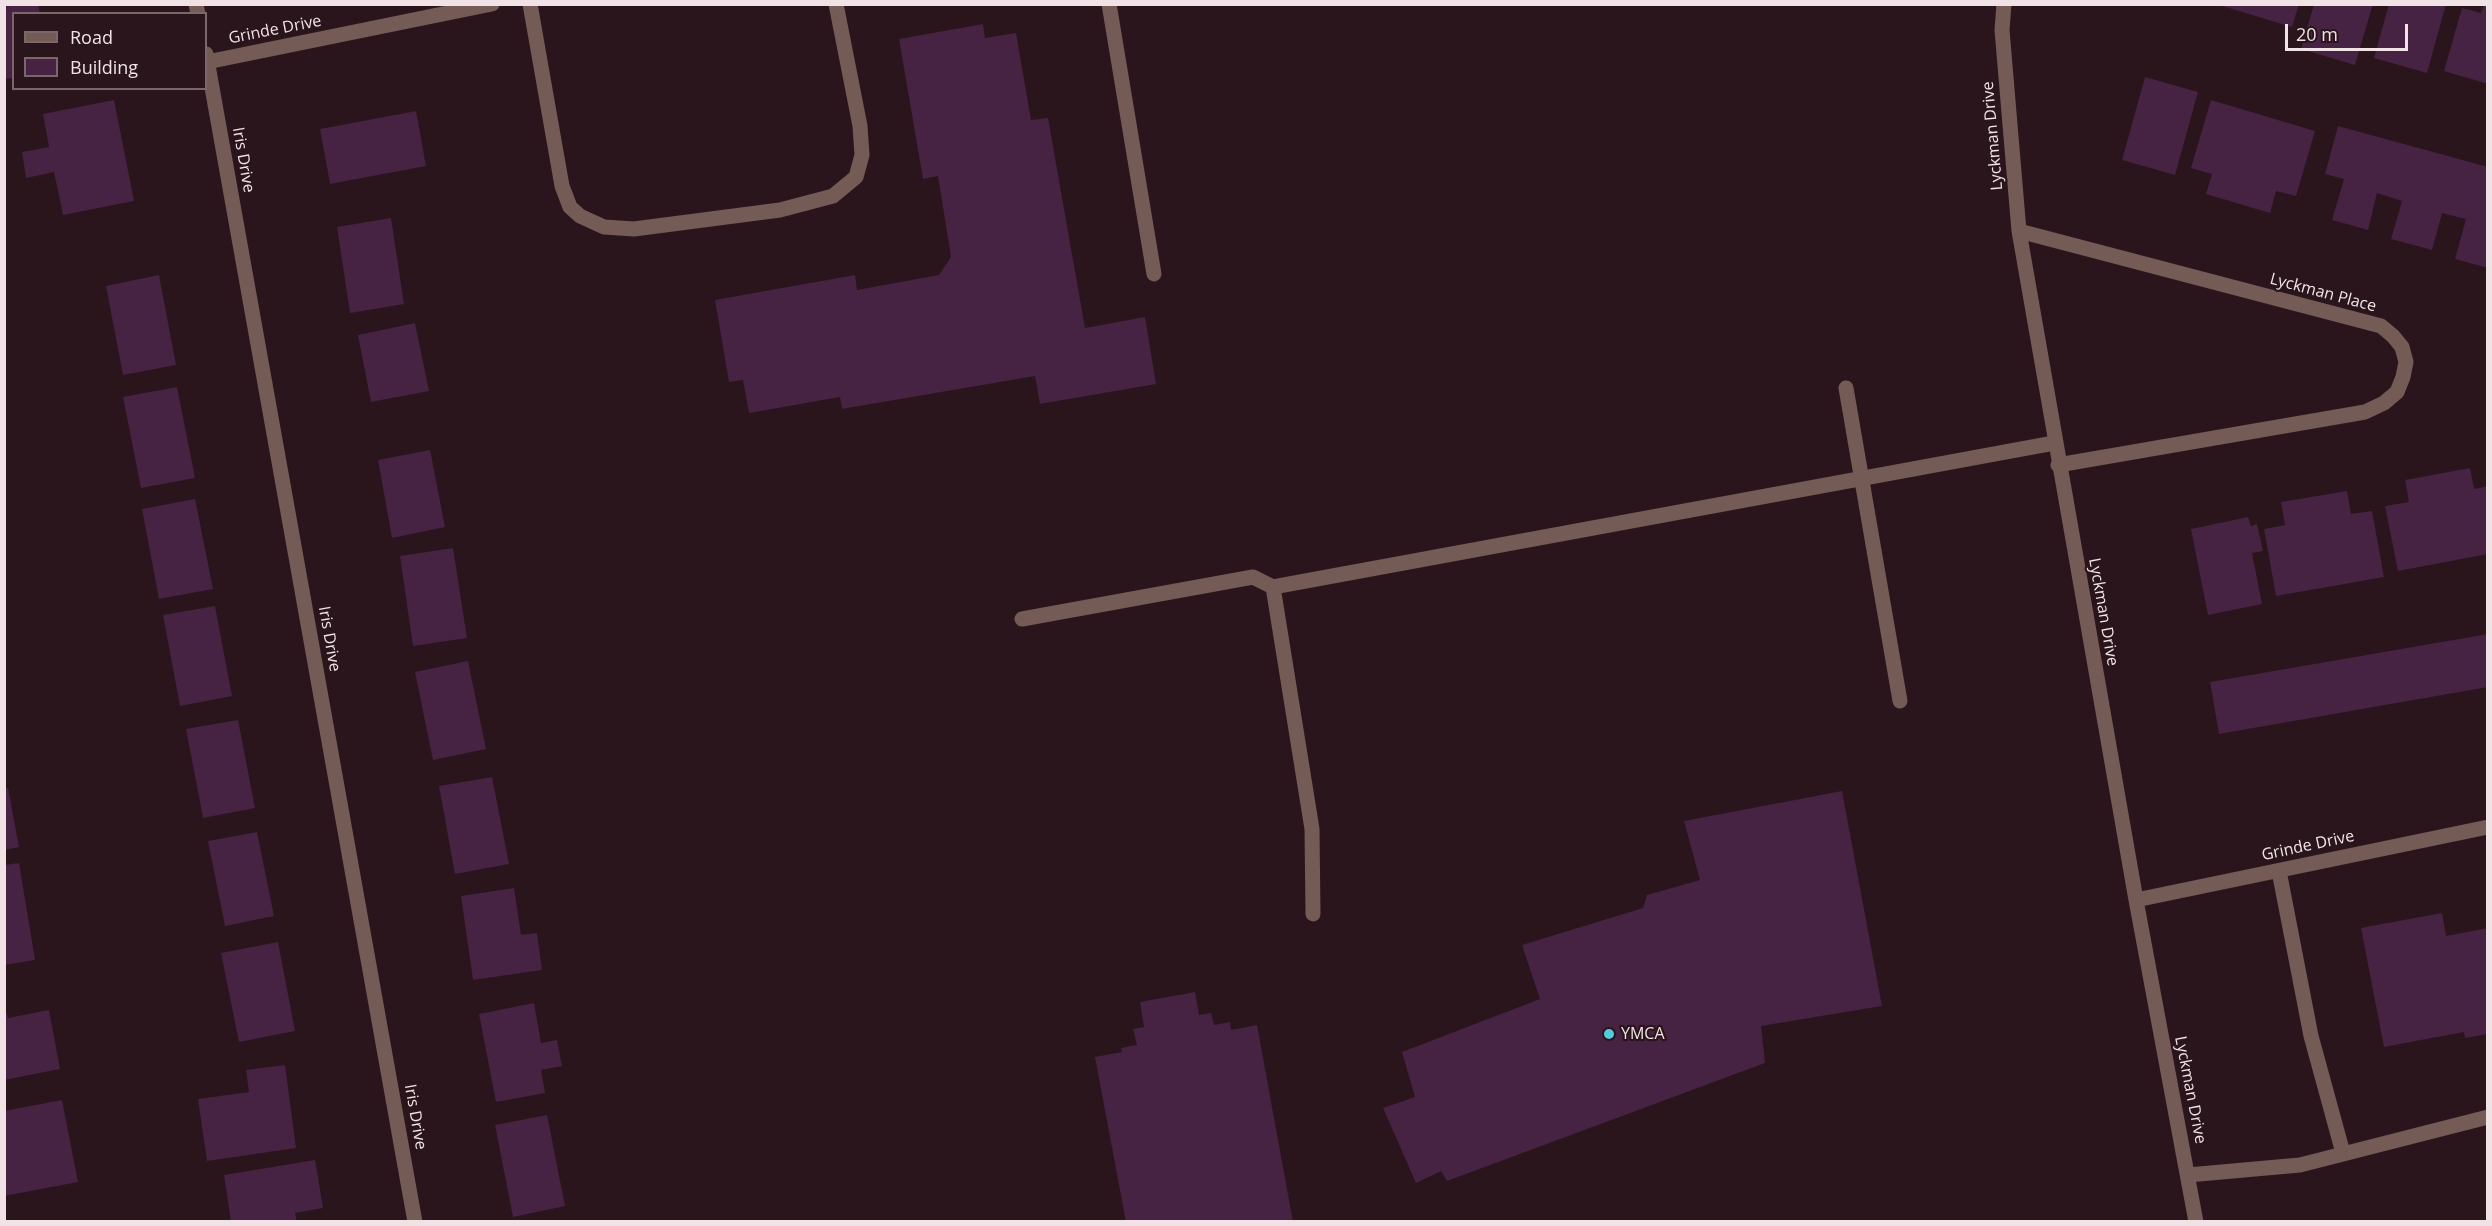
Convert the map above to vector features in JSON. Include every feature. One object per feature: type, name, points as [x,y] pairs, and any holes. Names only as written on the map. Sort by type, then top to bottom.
[{"type":"street","name":"Grinde Drive","points":[[207,58],[492,4]]},
{"type":"street","points":[[530,4],[562,186],[570,207],[580,216],[604,227],[634,229],[780,210],[832,196],[856,177],[862,155],[860,126],[836,4]]},
{"type":"street","points":[[1109,4],[1154,274]]},
{"type":"street","name":"Lyckman Drive","points":[[2004,4],[2002,30],[2019,231],[2054,443],[2196,1221]]},
{"type":"street","name":"Iris Drive","points":[[207,64],[415,1221]]},
{"type":"street","name":"Lyckman Place","points":[[2019,231],[2381,326],[2402,347],[2406,362],[2397,392],[2384,403],[2365,412],[2058,465]]},
{"type":"street","points":[[1846,388],[1900,701]]},
{"type":"street","points":[[1022,619],[1253,577],[1273,587],[2054,443]]},
{"type":"street","points":[[1273,587],[1312,829],[1313,914]]},
{"type":"street","name":"Grinde Drive","points":[[2136,900],[2487,827]]},
{"type":"street","points":[[2279,871],[2311,1036],[2343,1154]]},
{"type":"street","points":[[2188,1175],[2300,1165],[2487,1117]]},
{"type":"building","points":[[38,4],[40,12],[12,12],[12,78],[5,79],[4,7]]},
{"type":"building","points":[[2216,4],[2299,4],[2292,27]]},
{"type":"building","points":[[2314,4],[2373,4],[2355,65],[2301,49]]},
{"type":"building","points":[[2389,4],[2446,4],[2427,73],[2374,58]]},
{"type":"building","points":[[2484,4],[2488,4],[2488,84],[2444,71],[2462,8],[2481,13]]},
{"type":"building","points":[[983,24],[985,38],[1016,33],[1031,120],[1048,118],[1085,328],[1145,317],[1156,384],[1040,404],[1035,376],[842,409],[840,397],[749,413],[743,380],[729,382],[715,300],[855,275],[857,290],[939,275],[951,257],[938,176],[923,179],[899,39]]},
{"type":"building","points":[[2145,77],[2198,92],[2175,175],[2122,160]]},
{"type":"building","points":[[114,100],[134,201],[63,215],[54,172],[26,178],[22,152],[49,147],[43,114]]},
{"type":"building","points":[[2211,100],[2315,131],[2296,196],[2276,191],[2270,213],[2206,194],[2212,174],[2191,168]]},
{"type":"building","points":[[416,111],[426,166],[330,184],[320,129]]},
{"type":"building","points":[[2338,126],[2488,167],[2488,268],[2455,259],[2466,219],[2442,213],[2432,250],[2391,239],[2402,201],[2377,193],[2368,230],[2332,220],[2344,179],[2325,174]]},
{"type":"building","points":[[391,218],[404,304],[350,313],[337,227]]},
{"type":"building","points":[[159,275],[176,365],[123,375],[106,286]]},
{"type":"building","points":[[415,323],[429,391],[371,402],[358,335]]},
{"type":"building","points":[[177,387],[195,478],[141,488],[123,397]]},
{"type":"building","points":[[430,450],[445,527],[392,538],[378,460]]},
{"type":"building","points":[[2470,468],[2474,489],[2488,486],[2488,554],[2398,571],[2385,506],[2409,502],[2405,480]]},
{"type":"building","points":[[2347,491],[2351,514],[2372,511],[2384,577],[2276,596],[2264,529],[2285,525],[2281,502]]},
{"type":"building","points":[[195,499],[213,589],[159,599],[142,509]]},
{"type":"building","points":[[2248,517],[2251,526],[2257,524],[2263,551],[2252,553],[2262,604],[2208,615],[2191,529]]},
{"type":"building","points":[[453,548],[467,638],[413,646],[400,556]]},
{"type":"building","points":[[215,606],[232,696],[180,706],[163,615]]},
{"type":"building","points":[[2488,634],[2488,687],[2219,734],[2210,682]]},
{"type":"building","points":[[468,661],[486,749],[433,760],[415,672]]},
{"type":"building","points":[[238,720],[255,808],[203,818],[186,729]]},
{"type":"building","points":[[492,777],[509,864],[455,874],[439,786]]},
{"type":"building","points":[[8,788],[19,847],[4,850],[4,789]]},
{"type":"building","points":[[1842,791],[1882,1006],[1761,1026],[1765,1063],[1447,1181],[1441,1171],[1416,1183],[1383,1108],[1415,1097],[1402,1052],[1540,999],[1522,945],[1643,908],[1647,895],[1700,880],[1684,821]]},
{"type":"building","points":[[257,832],[274,916],[225,926],[208,841]]},
{"type":"building","points":[[19,863],[35,960],[4,965],[4,865]]},
{"type":"building","points":[[514,888],[521,935],[537,933],[542,970],[473,980],[461,896]]},
{"type":"building","points":[[2442,913],[2446,936],[2488,928],[2488,1034],[2465,1038],[2464,1032],[2384,1047],[2361,928]]},
{"type":"building","points":[[278,942],[295,1031],[239,1042],[221,953]]},
{"type":"building","points":[[1195,992],[1199,1015],[1211,1013],[1214,1025],[1230,1022],[1231,1030],[1257,1025],[1293,1222],[1126,1222],[1095,1057],[1122,1052],[1121,1048],[1137,1045],[1133,1029],[1144,1027],[1140,1002]]},
{"type":"building","points":[[534,1003],[541,1043],[557,1040],[562,1066],[541,1070],[545,1093],[496,1102],[479,1014]]},
{"type":"building","points":[[4,1005],[8,1018],[49,1010],[60,1069],[4,1080]]},
{"type":"building","points":[[285,1065],[296,1148],[207,1161],[198,1099],[249,1092],[246,1070]]},
{"type":"building","points":[[62,1100],[78,1182],[4,1196],[4,1111]]},
{"type":"building","points":[[547,1115],[565,1206],[513,1217],[495,1125]]},
{"type":"building","points":[[315,1160],[323,1208],[295,1213],[297,1222],[231,1222],[224,1175]]},
{"type":"place","name":"YMCA","points":[[1609,1034]]}]
